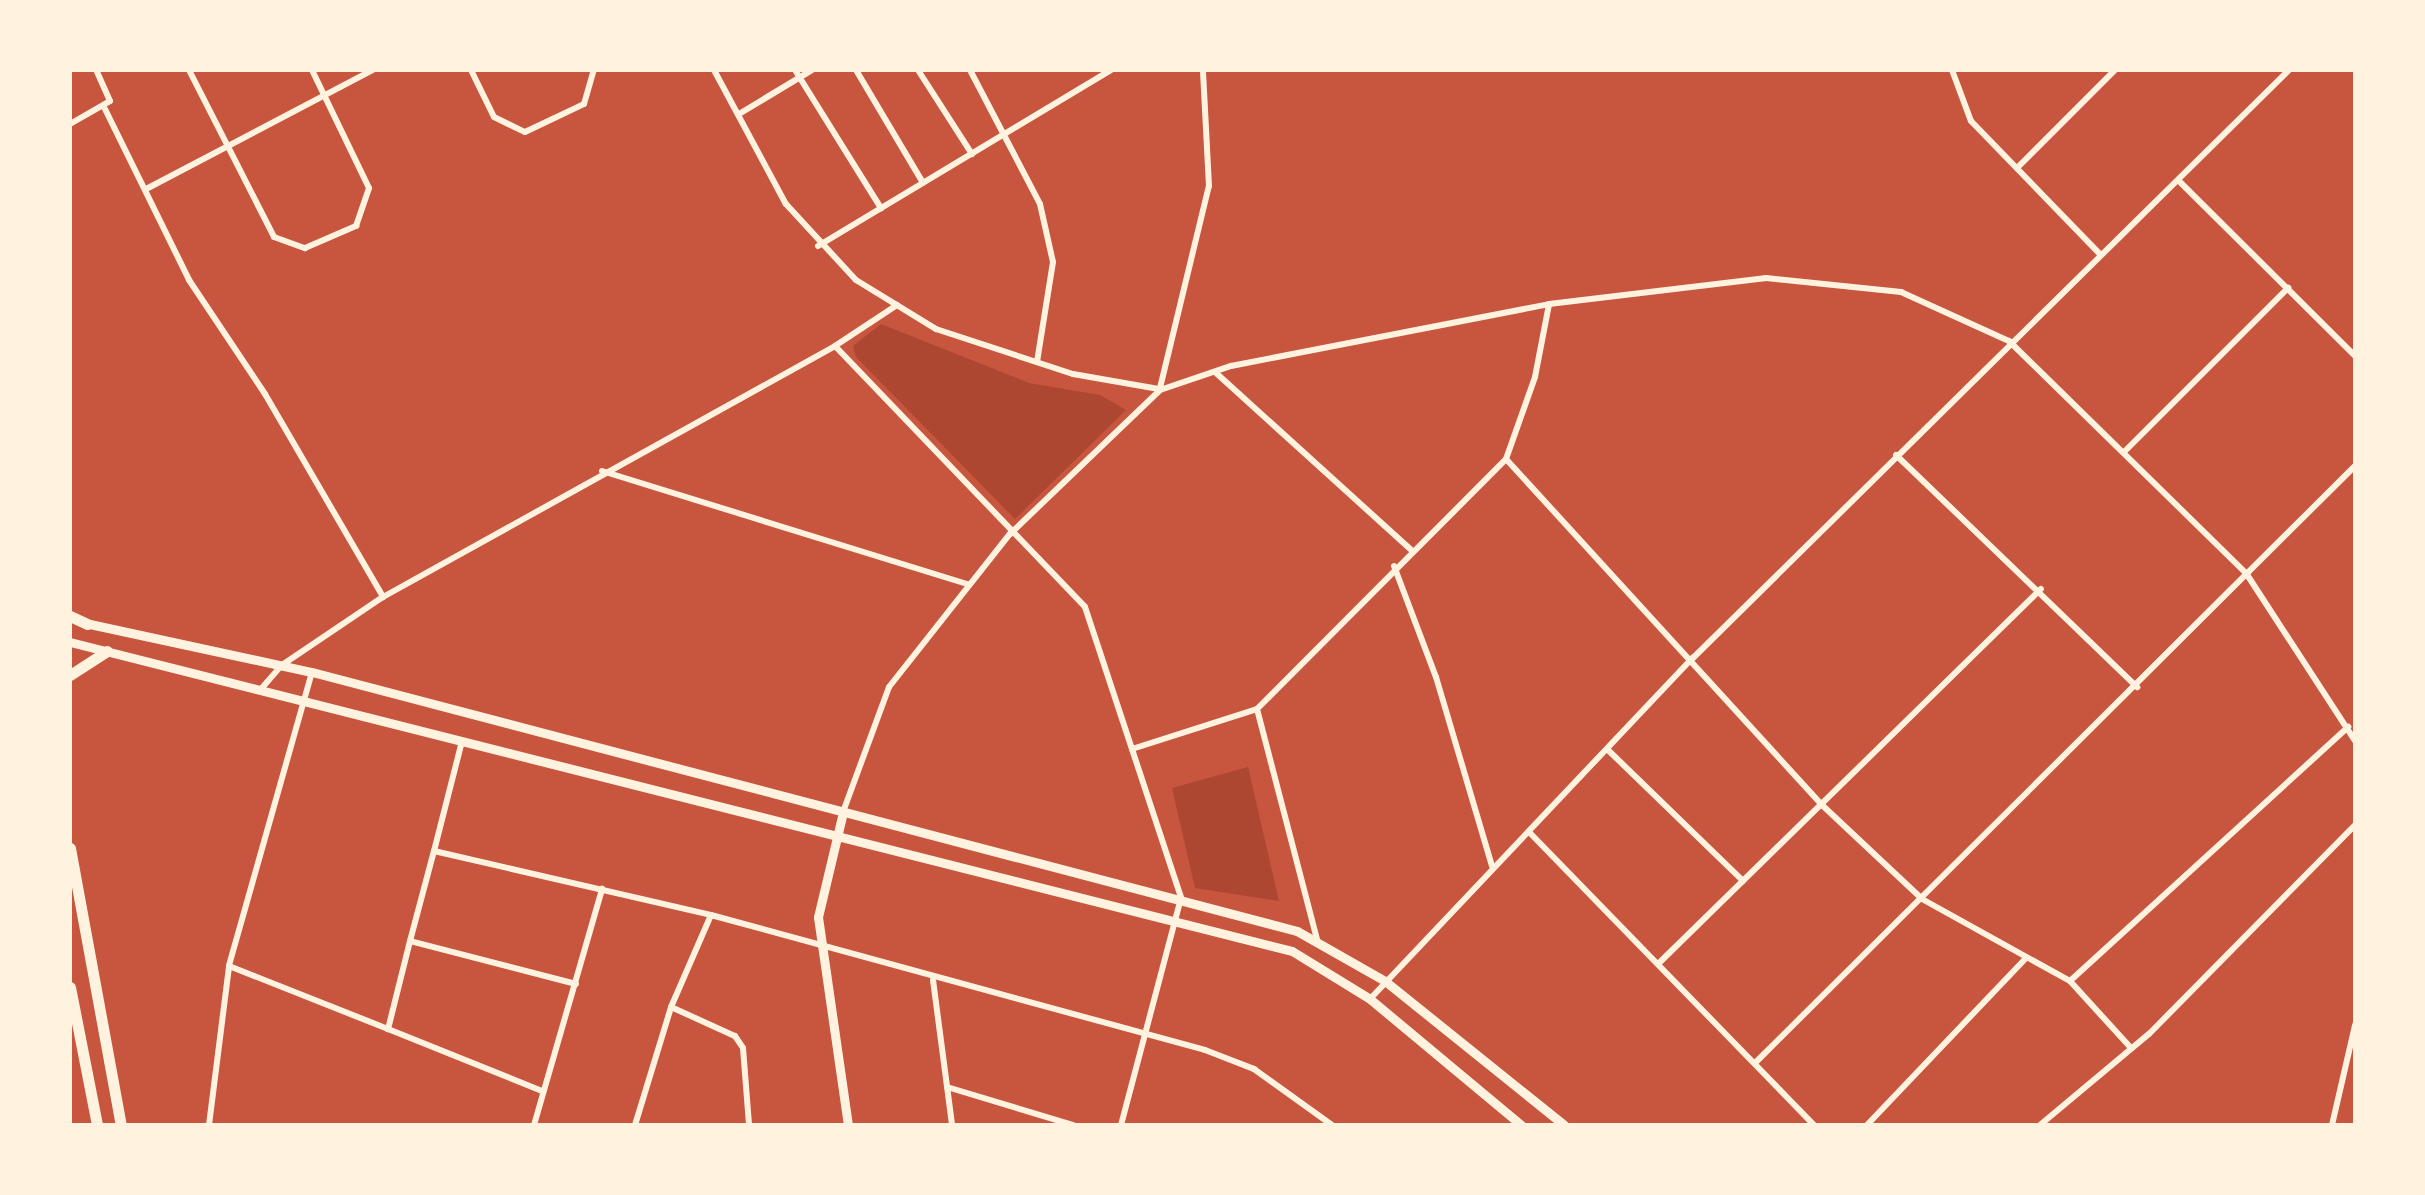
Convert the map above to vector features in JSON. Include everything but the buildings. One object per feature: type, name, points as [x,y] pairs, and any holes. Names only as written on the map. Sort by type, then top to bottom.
[{"type":"highway","points":[[70,618],[87,624]]},
{"type":"highway","points":[[70,675],[108,651]]},
{"type":"highway","points":[[70,848],[121,1125]]},
{"type":"highway","points":[[70,987],[96,1125]]},
{"type":"street","points":[[96,70],[108,92],[106,109],[148,188],[189,280],[265,394],[383,597]]},
{"type":"street","points":[[189,70],[274,237],[306,248],[346,234],[364,213],[369,176],[312,70]]},
{"type":"street","points":[[148,188],[373,70]]},
{"type":"street","points":[[471,70],[494,118],[525,132],[584,104],[594,70]]},
{"type":"street","points":[[714,70],[786,204],[818,246],[898,305],[936,329],[1037,362],[1160,390]]},
{"type":"street","points":[[738,114],[798,74],[812,70]]},
{"type":"street","points":[[856,70],[924,183]]},
{"type":"street","points":[[918,70],[972,154]]},
{"type":"street","points":[[970,70],[1040,204],[1053,262],[1037,362]]},
{"type":"street","points":[[818,246],[1111,70]]},
{"type":"street","points":[[1160,390],[1209,186],[1204,70]]},
{"type":"street","points":[[1952,70],[1971,121],[2100,254]]},
{"type":"street","points":[[2016,168],[2115,70]]},
{"type":"street","points":[[1370,999],[1492,866],[1532,834],[1693,658],[2009,342],[2180,182],[2289,70]]},
{"type":"street","points":[[798,74],[880,208]]},
{"type":"street","points":[[70,124],[106,109]]},
{"type":"street","points":[[2180,182],[2355,356]]},
{"type":"street","points":[[848,1125],[820,944],[821,895],[843,812],[888,687],[1010,534],[1160,390],[1214,372],[1549,304],[1815,278],[1901,292],[2009,342],[2125,451],[2246,573],[2355,741]]},
{"type":"street","points":[[2125,451],[2288,288]]},
{"type":"street","points":[[1132,749],[1257,709],[1394,566],[1506,458],[1534,376],[1549,304]]},
{"type":"street","points":[[261,689],[282,665],[383,597],[602,470],[835,346],[898,305]]},
{"type":"street","points":[[835,346],[1010,534],[1085,607],[1182,898],[1148,1039],[1121,1125]]},
{"type":"street","points":[[1214,372],[1411,550]]},
{"type":"street","points":[[1896,455],[2041,589],[2137,688]]},
{"type":"street","points":[[1506,458],[1693,658],[1822,805],[1922,899],[2070,982],[2131,1048]]},
{"type":"street","points":[[1756,1064],[2137,688],[2355,466]]},
{"type":"street","points":[[602,470],[968,584]]},
{"type":"street","points":[[1394,566],[1436,676],[1492,866]]},
{"type":"street","points":[[1658,964],[2041,589]]},
{"type":"street","points":[[87,624],[312,672],[1182,898],[1318,939],[1386,982],[1564,1125]]},
{"type":"street","points":[[70,642],[838,833],[1292,951],[1370,999],[1521,1125]]},
{"type":"street","points":[[209,1125],[229,966],[312,672]]},
{"type":"street","points":[[1257,709],[1318,939]]},
{"type":"street","points":[[2070,982],[2348,727]]},
{"type":"street","points":[[388,1028],[462,741]]},
{"type":"street","points":[[1608,750],[1743,881]]},
{"type":"street","points":[[2040,1125],[2131,1048],[2355,825]]},
{"type":"street","points":[[1532,834],[1814,1125]]},
{"type":"street","points":[[434,851],[711,915],[1254,1068],[1332,1125]]},
{"type":"street","points":[[534,1125],[602,889]]},
{"type":"street","points":[[635,1125],[671,1007],[711,915]]},
{"type":"street","points":[[410,941],[576,984]]},
{"type":"street","points":[[1867,1125],[2026,958]]},
{"type":"street","points":[[229,966],[542,1091]]},
{"type":"street","points":[[933,980],[952,1125]]},
{"type":"street","points":[[671,1007],[736,1036],[743,1048],[749,1125]]},
{"type":"street","points":[[2332,1125],[2355,1025]]},
{"type":"street","points":[[948,1088],[1073,1125]]},
{"type":"shaded area","points":[[881,324],[1029,383],[1100,395],[1126,410],[1015,519],[856,357],[853,346]]},
{"type":"shaded area","points":[[1248,767],[1279,901],[1195,888],[1172,788]]}]
